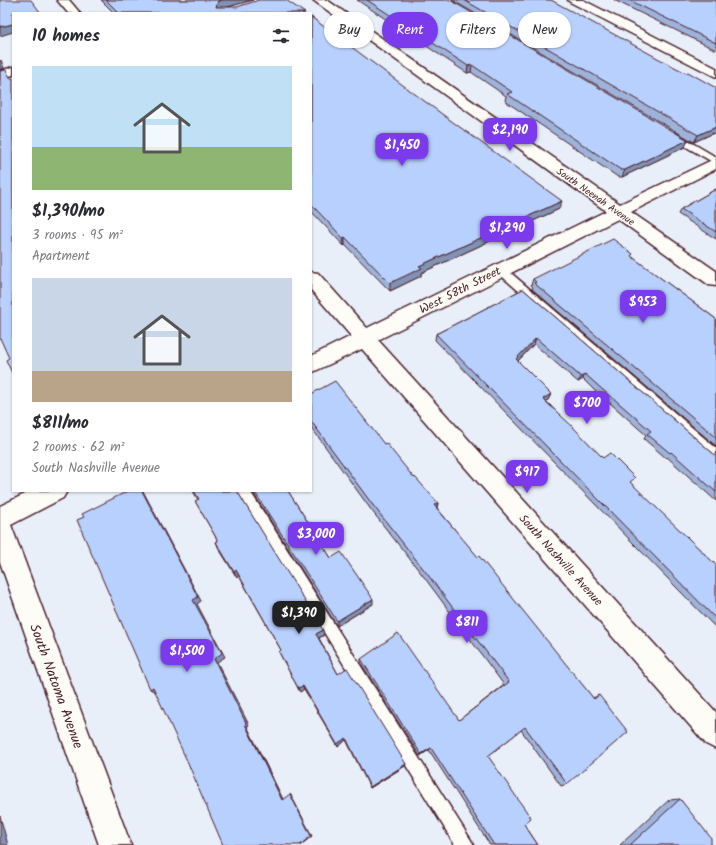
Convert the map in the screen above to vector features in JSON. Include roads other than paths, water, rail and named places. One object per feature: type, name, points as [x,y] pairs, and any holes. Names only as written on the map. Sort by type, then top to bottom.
[{"type":"street","points":[[63,0],[73,12]]},
{"type":"street","name":"South Neenah Avenue","points":[[319,0],[716,280]]},
{"type":"street","points":[[574,0],[716,73]]},
{"type":"street","points":[[0,75],[12,71]]},
{"type":"street","name":"West 58th Street","points":[[312,364],[716,162]]},
{"type":"street","name":"South Nashville Avenue","points":[[312,279],[716,734]]},
{"type":"street","points":[[0,518],[53,492]]},
{"type":"street","name":"South Natoma Avenue","points":[[0,528],[115,845]]},
{"type":"lane","points":[[666,132],[716,162]]},
{"type":"lane","points":[[501,270],[716,456]]},
{"type":"lane","points":[[245,492],[465,845]]}]
